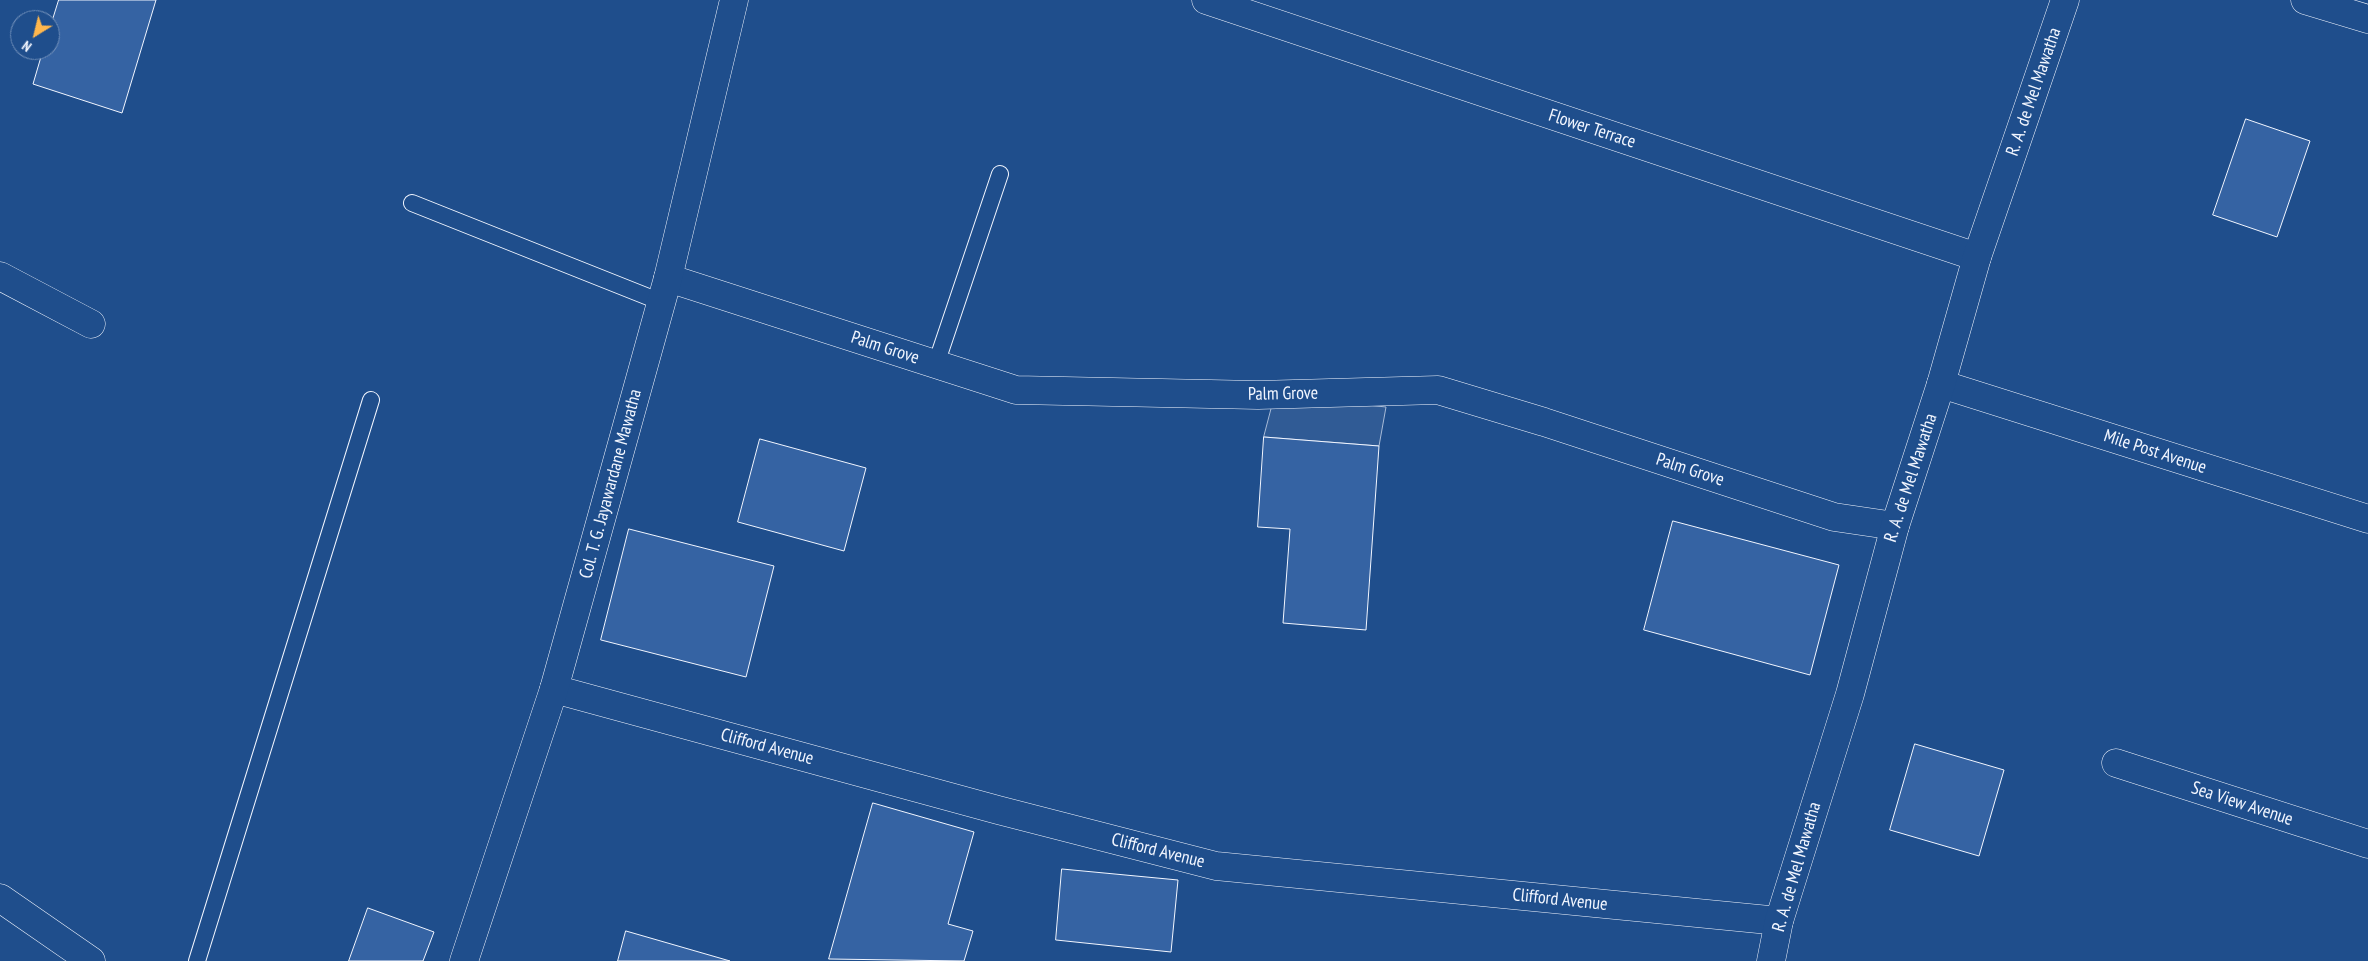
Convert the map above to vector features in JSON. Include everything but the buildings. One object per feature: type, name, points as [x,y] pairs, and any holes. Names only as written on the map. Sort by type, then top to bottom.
[{"type":"main road","name":"Col. T. G. Jayawardane Mawatha","points":[[464,961],[554,690],[664,290],[734,0]]},
{"type":"main road","name":"Flower Terrace","points":[[1206,0],[1977,257]]},
{"type":"main road","name":"R. A. de Mel Mawatha","points":[[1771,961],[1779,921],[1850,694],[1895,526],[1941,384],[1977,257],[2065,0]]},
{"type":"main road","points":[[2306,0],[2368,19]]},
{"type":"main road","points":[[0,276],[91,324]]},
{"type":"main road","name":"Palm Grove","points":[[664,290],[936,364],[1016,390],[1258,395],[1438,390],[1544,422],[1834,518],[1895,526]]},
{"type":"main road","name":"Mile Post Avenue","points":[[1941,384],[2368,519]]},
{"type":"main road","name":"Clifford Avenue","points":[[554,690],[998,810],[1216,866],[1779,921]]},
{"type":"main road","name":"Sea View Avenue","points":[[2116,763],[2368,844]]},
{"type":"main road","points":[[0,898],[91,961]]},
{"type":"lane","points":[[936,364],[1000,174]]},
{"type":"lane","points":[[412,203],[664,290]]},
{"type":"lane","points":[[197,961],[371,400]]},
{"type":"shaded area","points":[[1275,395],[1386,407],[1379,446],[1264,437]]}]
